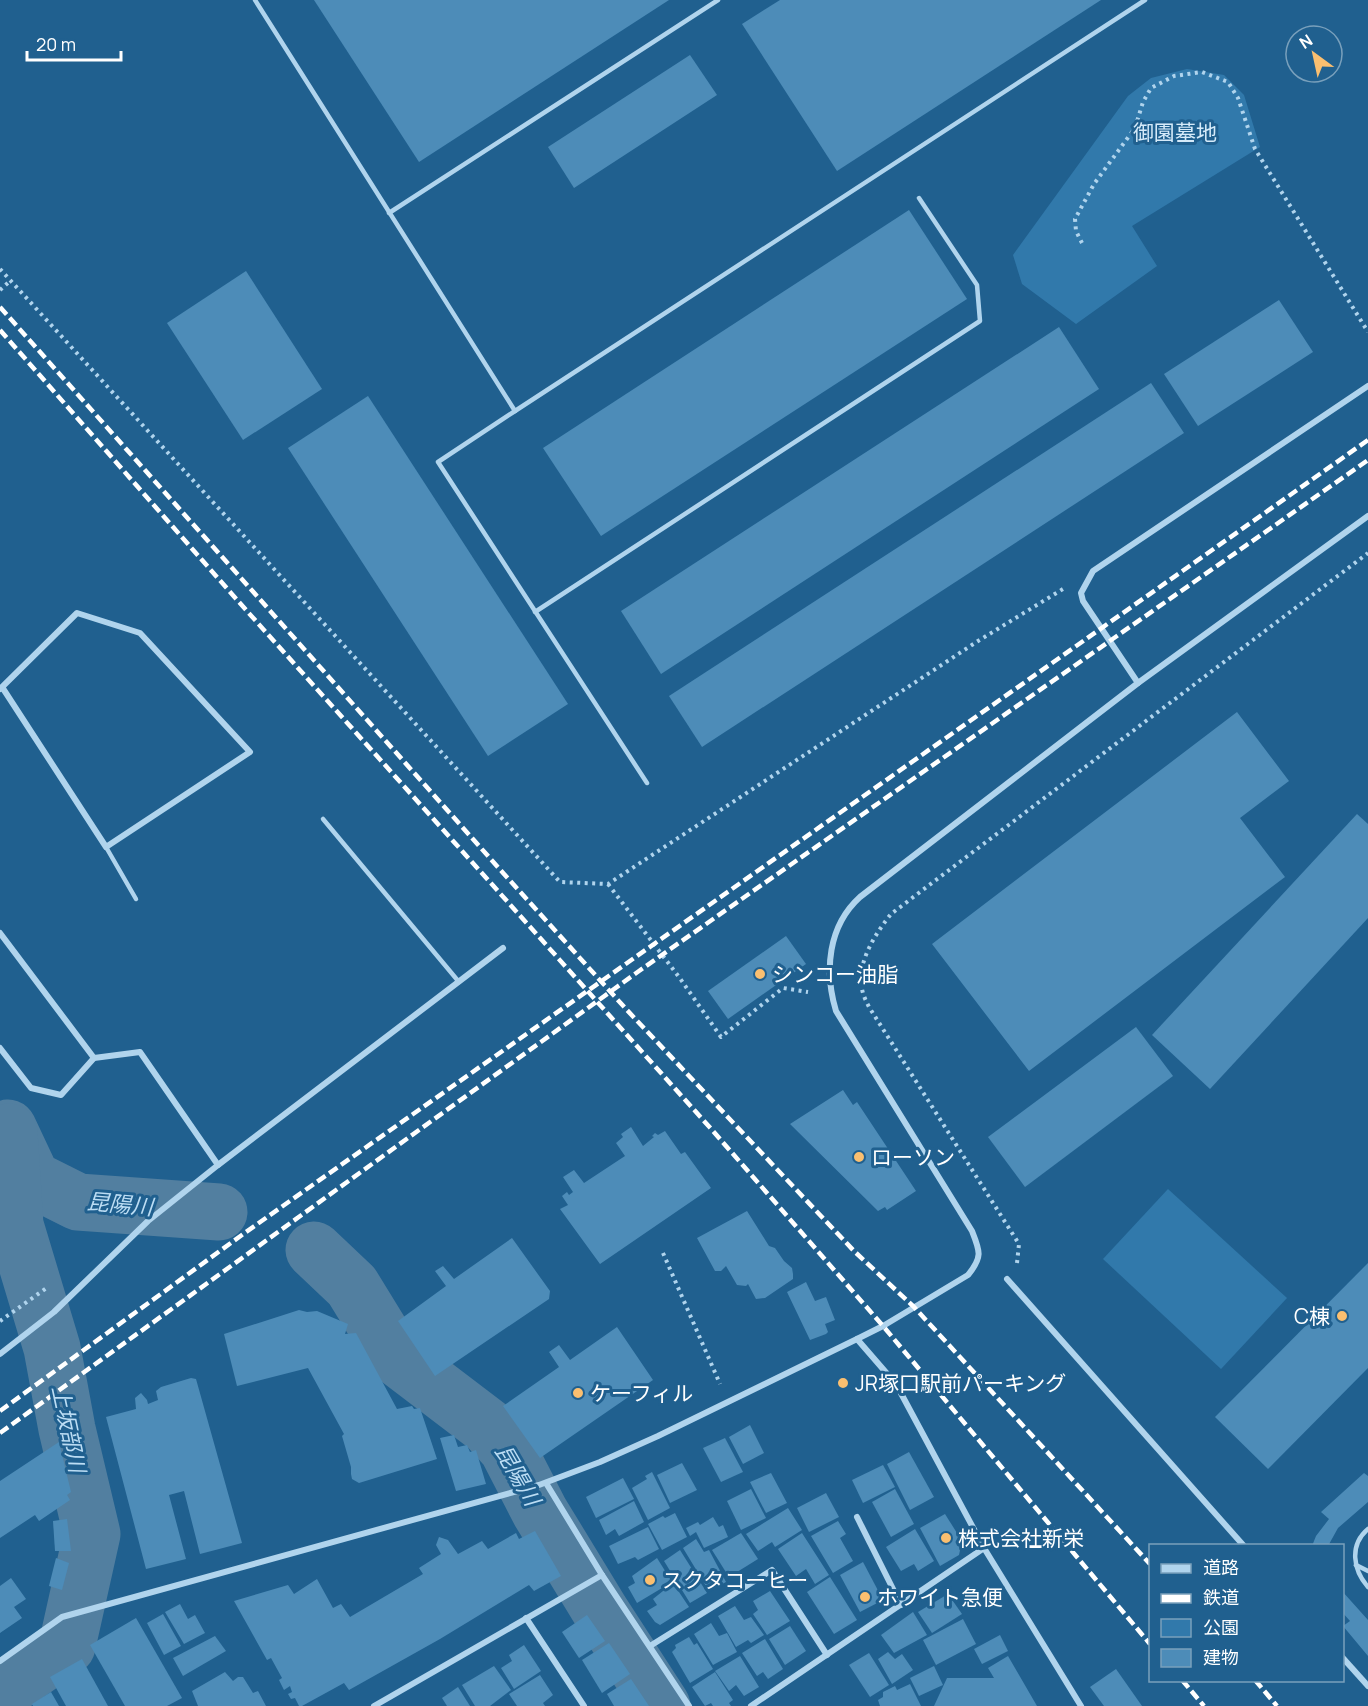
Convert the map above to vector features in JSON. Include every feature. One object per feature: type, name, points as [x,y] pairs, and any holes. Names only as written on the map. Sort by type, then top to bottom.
[{"type":"street","points":[[1138,683],[1083,601],[1082,593],[1086,582],[1094,571],[1368,386]]},
{"type":"street","points":[[0,1661],[62,1617],[543,1484],[658,1436],[857,1339],[968,1275],[980,1257],[972,1231],[836,1011],[829,982],[834,935],[848,908],[1138,683],[1368,516]]},
{"type":"street","points":[[77,613],[140,633],[250,752],[106,847],[1,688],[77,613]]},
{"type":"street","points":[[0,933],[94,1058]]},
{"type":"street","points":[[0,1354],[54,1312],[148,1221],[503,948]]},
{"type":"street","points":[[0,1048],[31,1088],[61,1095],[94,1058],[140,1052],[218,1165]]},
{"type":"street","points":[[1007,1279],[1243,1544]]},
{"type":"street","points":[[857,1339],[896,1384],[984,1548],[1081,1706]]},
{"type":"street","points":[[543,1484],[600,1576],[689,1706]]},
{"type":"street","points":[[857,1517],[901,1605]]},
{"type":"street","points":[[751,1706],[984,1548]]},
{"type":"street","points":[[650,1646],[772,1570],[828,1655]]},
{"type":"street","points":[[374,1706],[600,1576]]},
{"type":"street","points":[[526,1618],[584,1706]]},
{"type":"street","points":[[1344,1659],[1368,1686]]},
{"type":"lane","points":[[255,0],[515,411]]},
{"type":"lane","points":[[390,213],[718,0]]},
{"type":"lane","points":[[646,783],[438,462],[1145,0]]},
{"type":"lane","points":[[535,612],[980,321],[977,285],[919,198]]},
{"type":"lane","points":[[323,819],[459,982]]},
{"type":"lane","points":[[106,847],[136,898]]},
{"type":"lane","points":[[1368,1529],[1356,1545],[1358,1574],[1368,1587]]},
{"type":"lane","points":[[1356,1565],[1368,1571]]},
{"type":"path","points":[[1082,243],[1076,231],[1075,219],[1094,184],[1135,128],[1143,102],[1151,88],[1174,76],[1202,72],[1228,82],[1238,98],[1255,150],[1368,332]]},
{"type":"path","points":[[0,269],[560,882],[608,884],[978,641],[1094,571]]},
{"type":"path","points":[[0,290],[10,281]]},
{"type":"path","points":[[1015,1288],[1019,1244],[869,1007],[861,987],[863,965],[876,933],[891,914],[1368,553]]},
{"type":"path","points":[[608,884],[679,977],[721,1037],[783,988],[808,992]]},
{"type":"path","points":[[663,1253],[728,1401]]},
{"type":"path","points":[[0,1321],[48,1287]]},
{"type":"green space","name":"御園墓地","points":[[1187,69],[1224,75],[1244,95],[1260,147],[1132,226],[1157,266],[1076,324],[1022,284],[1013,255],[1128,96],[1151,78]]},
{"type":"green space","points":[[1168,1189],[1287,1298],[1221,1369],[1103,1259]]},
{"type":"building","points":[[314,0],[669,0],[419,162]]},
{"type":"building","points":[[780,0],[1101,0],[837,171],[742,24]]},
{"type":"building","points":[[690,55],[717,95],[574,188],[548,147]]},
{"type":"building","points":[[1150,123],[1158,127],[1151,142],[1144,139]]},
{"type":"building","points":[[909,210],[967,299],[601,536],[543,448]]},
{"type":"building","points":[[246,271],[322,389],[243,440],[167,323]]},
{"type":"building","points":[[1279,300],[1313,352],[1198,426],[1164,374]]},
{"type":"building","points":[[1059,327],[1099,389],[661,674],[621,611]]},
{"type":"building","points":[[1151,383],[1184,433],[702,747],[669,696]]},
{"type":"building","points":[[368,396],[568,704],[488,756],[288,448]]},
{"type":"building","points":[[1237,712],[1289,781],[1240,818],[1285,877],[1029,1071],[932,944]]},
{"type":"building","points":[[1357,814],[1368,824],[1368,918],[1210,1089],[1152,1035]]},
{"type":"building","points":[[786,936],[806,964],[728,1019],[708,991]]},
{"type":"building","points":[[1136,1027],[1173,1076],[1025,1187],[988,1137]]},
{"type":"building","name":"ローソン","points":[[843,1090],[853,1105],[857,1102],[916,1191],[887,1210],[885,1207],[878,1211],[790,1124]]},
{"type":"building","points":[[631,1127],[643,1146],[654,1137],[652,1136],[655,1133],[658,1135],[665,1131],[681,1154],[685,1152],[711,1188],[600,1264],[560,1209],[568,1205],[562,1196],[567,1192],[569,1195],[573,1192],[563,1177],[574,1170],[584,1183],[625,1156],[616,1143],[623,1137],[621,1134]]},
{"type":"building","points":[[747,1211],[769,1246],[775,1248],[792,1268],[793,1279],[765,1298],[756,1299],[748,1284],[746,1286],[737,1285],[726,1266],[721,1271],[715,1271],[697,1238]]},
{"type":"building","points":[[512,1238],[550,1291],[549,1299],[435,1376],[398,1321],[446,1286],[435,1271],[443,1266],[454,1279]]},
{"type":"building","name":"C棟","points":[[1368,1263],[1368,1368],[1268,1469],[1215,1417]]},
{"type":"building","points":[[806,1282],[815,1301],[826,1297],[835,1320],[825,1324],[828,1332],[826,1334],[810,1340],[787,1292]]},
{"type":"building","points":[[299,1310],[317,1311],[348,1324],[345,1334],[356,1333],[397,1409],[412,1406],[414,1409],[420,1408],[437,1459],[359,1483],[352,1479],[342,1436],[344,1434],[308,1368],[237,1386],[224,1334]]},
{"type":"building","name":"ケーフィル","points":[[617,1327],[653,1380],[540,1458],[503,1406],[559,1367],[549,1352],[559,1345],[570,1360]]},
{"type":"building","points":[[191,1378],[196,1379],[242,1543],[200,1554],[184,1491],[169,1495],[186,1559],[146,1569],[106,1417],[136,1409],[135,1398],[141,1393],[148,1404],[158,1400],[156,1391],[161,1387]]},
{"type":"building","points":[[750,1425],[764,1453],[743,1464],[729,1437]]},
{"type":"building","points":[[454,1435],[458,1447],[467,1445],[470,1452],[476,1450],[486,1484],[456,1491],[440,1438]]},
{"type":"building","points":[[725,1438],[743,1472],[721,1482],[703,1448]]},
{"type":"building","points":[[59,1442],[71,1492],[67,1495],[70,1500],[39,1521],[35,1515],[0,1538],[0,1481]]},
{"type":"building","points":[[909,1452],[934,1497],[910,1510],[887,1464]]},
{"type":"building","points":[[682,1463],[697,1490],[670,1503],[657,1475]]},
{"type":"building","points":[[883,1465],[895,1487],[863,1503],[852,1480]]},
{"type":"building","points":[[652,1472],[670,1508],[648,1520],[632,1488],[647,1479],[645,1476]]},
{"type":"building","points":[[771,1473],[787,1503],[766,1513],[750,1482]]},
{"type":"building","points":[[1364,1473],[1368,1476],[1368,1502],[1338,1528],[1329,1544],[1313,1544],[1329,1519],[1321,1512]]},
{"type":"building","points":[[623,1478],[634,1499],[596,1518],[586,1497]]},
{"type":"building","points":[[751,1489],[766,1518],[741,1530],[727,1501]]},
{"type":"building","points":[[895,1489],[914,1524],[891,1537],[872,1502]]},
{"type":"building","points":[[826,1493],[839,1517],[809,1532],[797,1508]]},
{"type":"building","points":[[634,1501],[644,1522],[619,1536],[615,1529],[606,1535],[599,1520]]},
{"type":"building","points":[[788,1508],[802,1530],[775,1547],[772,1542],[758,1551],[746,1534]]},
{"type":"building","points":[[675,1513],[687,1537],[662,1550],[648,1524]]},
{"type":"building","points":[[945,1514],[962,1541],[959,1555],[940,1566],[920,1528]]},
{"type":"building","points":[[713,1517],[719,1527],[723,1525],[728,1537],[704,1548],[696,1532],[690,1536],[686,1528],[698,1522],[700,1525]]},
{"type":"building","points":[[67,1519],[71,1551],[55,1551],[53,1521]]},
{"type":"building","points":[[838,1521],[846,1534],[840,1538],[853,1561],[833,1573],[811,1536]]},
{"type":"building","points":[[648,1527],[659,1549],[638,1560],[635,1557],[618,1564],[609,1546]]},
{"type":"building","points":[[915,1529],[934,1561],[918,1571],[914,1564],[901,1571],[886,1547]]},
{"type":"building","points":[[535,1531],[561,1576],[534,1591],[529,1585],[349,1690],[344,1683],[302,1706],[299,1706],[295,1698],[291,1699],[288,1694],[292,1692],[290,1686],[284,1690],[279,1680],[282,1678],[271,1658],[267,1660],[234,1601],[288,1585],[294,1594],[317,1579],[333,1608],[341,1604],[350,1617],[423,1574],[419,1568],[441,1554],[436,1545],[439,1537],[448,1540],[458,1554],[482,1541],[488,1549],[516,1533],[519,1539]]},
{"type":"building","points":[[741,1533],[758,1559],[729,1577],[712,1550]]},
{"type":"building","points":[[802,1533],[829,1575],[815,1584],[806,1569],[796,1576],[778,1549]]},
{"type":"building","points":[[696,1539],[704,1552],[709,1550],[726,1582],[709,1591],[683,1548]]},
{"type":"building","points":[[680,1550],[707,1593],[690,1603],[664,1561]]},
{"type":"building","points":[[56,1558],[69,1563],[62,1590],[49,1586]]},
{"type":"building","points":[[657,1558],[672,1582],[637,1603],[628,1587],[635,1583],[632,1576]]},
{"type":"building","points":[[863,1562],[883,1600],[860,1612],[840,1575]]},
{"type":"building","points":[[830,1577],[857,1620],[834,1634],[807,1592]]},
{"type":"building","points":[[11,1578],[26,1599],[14,1607],[22,1618],[0,1633],[0,1586]]},
{"type":"building","points":[[673,1583],[689,1607],[660,1625],[647,1611],[657,1605],[653,1599]]},
{"type":"building","points":[[770,1591],[790,1621],[767,1635],[753,1614],[758,1610],[753,1601]]},
{"type":"building","points":[[1344,1593],[1368,1620],[1368,1656],[1344,1627],[1350,1621],[1344,1614]]},
{"type":"building","points":[[948,1594],[962,1614],[932,1633],[918,1612]]},
{"type":"building","points":[[180,1604],[188,1619],[195,1615],[205,1633],[184,1644],[165,1612]]},
{"type":"building","points":[[735,1606],[744,1620],[751,1617],[764,1635],[751,1643],[748,1640],[736,1647],[718,1616]]},
{"type":"building","points":[[913,1612],[927,1635],[894,1653],[881,1635]]},
{"type":"building","points":[[163,1614],[181,1646],[164,1655],[147,1623]]},
{"type":"building","points":[[587,1615],[605,1641],[579,1658],[562,1632]]},
{"type":"building","points":[[136,1618],[182,1698],[167,1706],[125,1706],[90,1645]]},
{"type":"building","points":[[963,1619],[976,1644],[936,1665],[923,1640]]},
{"type":"building","points":[[711,1623],[719,1636],[727,1633],[737,1652],[713,1665],[694,1634]]},
{"type":"building","points":[[790,1626],[806,1651],[785,1665],[769,1639]]},
{"type":"building","points":[[1000,1635],[1008,1651],[982,1664],[974,1649]]},
{"type":"building","points":[[215,1636],[226,1651],[183,1676],[173,1658]]},
{"type":"building","points":[[689,1637],[694,1645],[697,1643],[713,1669],[690,1683],[672,1652],[676,1648],[675,1645]]},
{"type":"building","points":[[765,1639],[783,1669],[768,1679],[763,1672],[757,1676],[742,1653]]},
{"type":"building","points":[[609,1643],[630,1674],[602,1693],[582,1660]]},
{"type":"building","points":[[524,1645],[541,1671],[514,1689],[501,1668],[512,1661],[509,1655]]},
{"type":"building","points":[[888,1652],[895,1659],[902,1654],[913,1670],[892,1684],[878,1659]]},
{"type":"building","points":[[869,1653],[889,1685],[870,1697],[849,1665]]},
{"type":"building","points":[[740,1656],[759,1687],[744,1696],[736,1685],[729,1691],[715,1671]]},
{"type":"building","points":[[1008,1656],[1037,1706],[934,1706],[947,1678],[994,1678],[988,1668]]},
{"type":"building","points":[[82,1659],[108,1706],[66,1706],[50,1677]]},
{"type":"building","points":[[494,1666],[511,1690],[490,1706],[475,1706],[462,1685]]},
{"type":"building","points":[[934,1666],[943,1685],[919,1696],[910,1678]]},
{"type":"building","points":[[1116,1669],[1142,1706],[1104,1706],[1090,1687]]},
{"type":"building","points":[[225,1672],[233,1681],[238,1677],[243,1677],[253,1693],[258,1691],[266,1706],[198,1706],[192,1691]]},
{"type":"building","points":[[715,1672],[733,1700],[729,1703],[731,1706],[713,1706],[711,1703],[705,1706],[692,1687]]},
{"type":"building","points":[[540,1675],[553,1695],[543,1703],[545,1706],[517,1706],[509,1694]]},
{"type":"building","points":[[631,1679],[649,1706],[614,1706],[607,1694]]},
{"type":"building","points":[[910,1684],[921,1706],[880,1706],[878,1700],[883,1697],[883,1692],[895,1686],[897,1690]]},
{"type":"building","points":[[458,1687],[470,1706],[447,1706],[442,1698]]},
{"type":"building","points":[[51,1692],[59,1706],[33,1706],[32,1704]]},
{"type":"waterway","name":"昆陽川","points":[[8,1128],[32,1179],[78,1202],[219,1212]]},
{"type":"waterway","name":"上坂部川","points":[[0,1693],[67,1646],[92,1534],[67,1429],[52,1348],[15,1225],[9,1132]]},
{"type":"waterway","name":"昆陽川","points":[[314,1250],[352,1286],[395,1356],[487,1426],[507,1448],[540,1512],[662,1706]]},
{"type":"railway","points":[[0,307],[626,1009],[854,1251],[914,1307],[1149,1563]]},
{"type":"railway","points":[[0,330],[238,601],[713,1131],[883,1326],[1149,1643]]},
{"type":"railway","points":[[0,1411],[246,1232],[1368,440]]},
{"type":"railway","points":[[0,1433],[639,971],[1368,460]]},
{"type":"railway","points":[[1184,1682],[1204,1706]]},
{"type":"railway","points":[[1257,1682],[1277,1706]]},
{"type":"place","name":"シンコー油脂","points":[[760,974]]},
{"type":"place","name":"ローソン","points":[[859,1157]]},
{"type":"place","name":"C棟","points":[[1342,1316]]},
{"type":"place","name":"JR塚口駅前パーキング","points":[[843,1383]]},
{"type":"place","name":"ケーフィル","points":[[578,1393]]},
{"type":"place","name":"株式会社新栄","points":[[946,1538]]},
{"type":"place","name":"スクタコーヒー","points":[[650,1580]]},
{"type":"place","name":"ホワイト急便","points":[[865,1597]]}]
